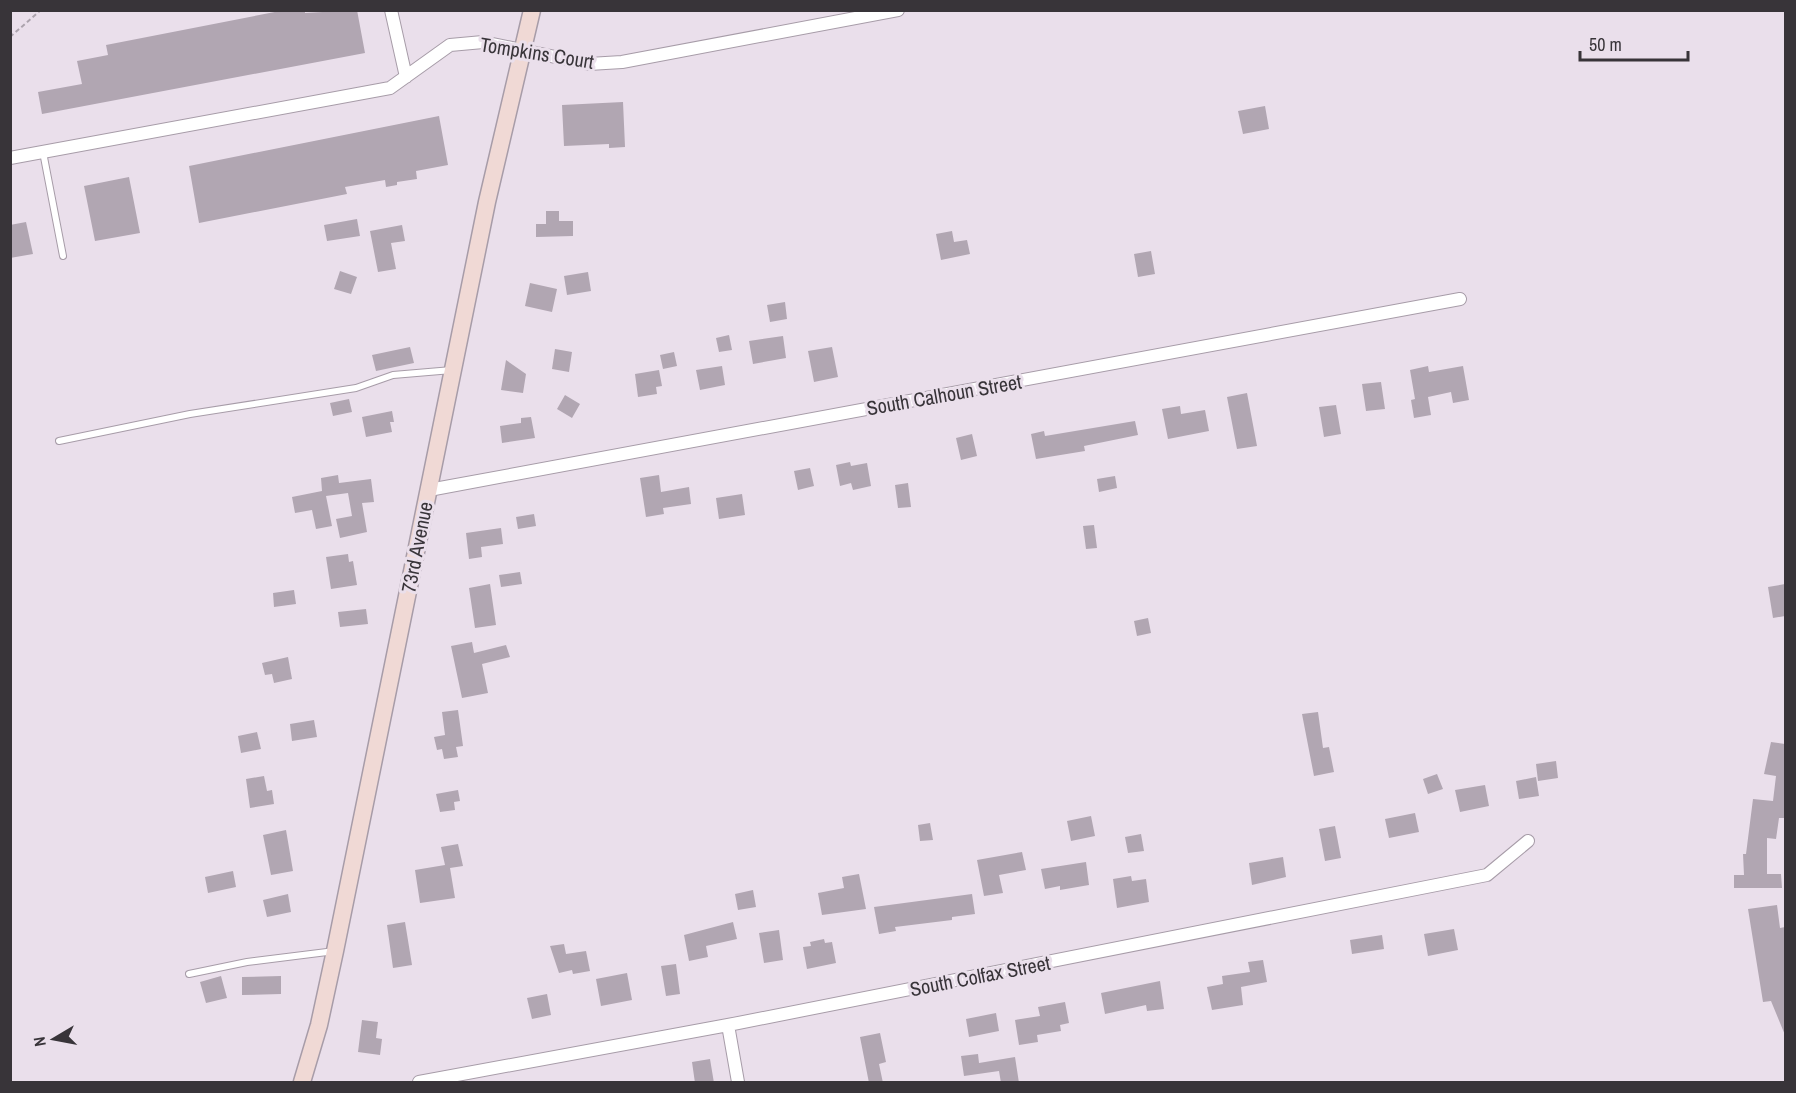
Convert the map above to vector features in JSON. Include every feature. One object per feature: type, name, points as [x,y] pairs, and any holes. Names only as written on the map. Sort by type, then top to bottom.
[{"type":"street","points":[[391,10],[406,77]]},
{"type":"street","name":"73rd Avenue","points":[[302,1083],[319,1025],[335,951],[487,202],[532,10]]},
{"type":"street","name":"Tompkins Court","points":[[10,158],[390,88],[450,45],[483,42],[589,64],[622,62],[898,10]]},
{"type":"street","name":"South Calhoun Street","points":[[429,490],[1460,299]]},
{"type":"street","name":"South Colfax Street","points":[[419,1083],[728,1025],[1487,875],[1528,842]]},
{"type":"street","points":[[728,1025],[738,1083]]},
{"type":"lane","points":[[43,152],[63,255]]},
{"type":"lane","points":[[59,441],[190,414],[356,388],[393,375],[453,370]]},
{"type":"lane","points":[[189,974],[247,962],[335,951]]},
{"type":"path","points":[[10,37],[41,10]]},
{"type":"building","points":[[285,10],[305,10],[305,13],[357,10],[365,53],[42,114],[38,92],[82,84],[77,61],[108,55],[106,45]]},
{"type":"building","points":[[623,102],[625,147],[609,148],[609,144],[564,146],[562,105]]},
{"type":"building","points":[[1265,106],[1269,129],[1243,134],[1238,111]]},
{"type":"building","points":[[439,116],[448,165],[416,171],[417,179],[397,182],[397,185],[386,187],[385,180],[345,187],[347,194],[199,223],[189,166]]},
{"type":"building","points":[[129,177],[140,233],[95,241],[84,186]]},
{"type":"building","points":[[546,211],[559,211],[559,221],[573,221],[573,236],[536,237],[536,224],[546,224]]},
{"type":"building","points":[[357,219],[360,236],[327,241],[324,225]]},
{"type":"building","points":[[26,222],[33,254],[10,258],[10,225]]},
{"type":"building","points":[[402,225],[405,241],[391,243],[396,269],[378,272],[370,231]]},
{"type":"building","points":[[952,231],[954,242],[967,240],[970,254],[941,260],[936,234]]},
{"type":"building","points":[[1151,251],[1155,274],[1138,277],[1134,254]]},
{"type":"building","points":[[340,271],[357,277],[351,294],[334,289]]},
{"type":"building","points":[[588,272],[591,291],[567,295],[564,276]]},
{"type":"building","points":[[530,283],[557,289],[552,312],[525,306]]},
{"type":"building","points":[[785,302],[787,319],[770,322],[767,305]]},
{"type":"building","points":[[729,335],[732,350],[719,352],[716,338]]},
{"type":"building","points":[[783,336],[786,358],[753,364],[749,341]]},
{"type":"building","points":[[410,347],[414,363],[376,371],[372,355]]},
{"type":"building","points":[[832,347],[838,377],[814,382],[808,351]]},
{"type":"building","points":[[555,349],[572,352],[569,372],[552,369]]},
{"type":"building","points":[[674,352],[677,366],[663,369],[660,355]]},
{"type":"building","points":[[506,360],[526,374],[523,393],[501,390]]},
{"type":"building","points":[[722,366],[725,385],[700,390],[696,370]]},
{"type":"building","points":[[1428,366],[1429,372],[1463,366],[1469,400],[1453,403],[1451,392],[1428,397],[1431,415],[1414,418],[1411,400],[1415,399],[1410,370]]},
{"type":"building","points":[[659,370],[662,386],[656,387],[657,394],[638,397],[635,374]]},
{"type":"building","points":[[1381,382],[1385,409],[1366,411],[1362,384]]},
{"type":"building","points":[[1247,393],[1257,446],[1237,449],[1227,397]]},
{"type":"building","points":[[565,395],[580,404],[572,418],[557,409]]},
{"type":"building","points":[[349,399],[352,412],[333,416],[330,403]]},
{"type":"building","points":[[1336,405],[1341,434],[1324,437],[1319,407]]},
{"type":"building","points":[[1180,406],[1181,414],[1205,410],[1209,431],[1168,439],[1162,409]]},
{"type":"building","points":[[392,411],[394,422],[390,422],[392,432],[366,437],[362,417]]},
{"type":"building","points":[[531,417],[535,438],[502,443],[500,426],[521,423],[521,418]]},
{"type":"building","points":[[1135,421],[1138,435],[1084,446],[1085,451],[1036,459],[1031,434],[1044,431],[1045,436]]},
{"type":"building","points":[[972,434],[977,456],[961,460],[956,438]]},
{"type":"building","points":[[850,462],[851,466],[867,463],[871,486],[853,490],[851,483],[840,486],[836,465]]},
{"type":"building","points":[[810,468],[814,486],[798,490],[794,471]]},
{"type":"building","points":[[338,475],[339,483],[371,479],[374,502],[362,503],[367,532],[340,538],[336,519],[352,516],[348,493],[326,496],[332,526],[316,529],[312,510],[295,513],[292,497],[322,491],[321,478]]},
{"type":"building","points":[[659,475],[661,492],[689,487],[691,504],[663,508],[664,514],[646,517],[640,478]]},
{"type":"building","points":[[1115,476],[1117,488],[1099,492],[1097,479]]},
{"type":"building","points":[[908,483],[911,507],[898,508],[895,485]]},
{"type":"building","points":[[742,494],[745,515],[719,519],[716,498]]},
{"type":"building","points":[[534,514],[536,526],[518,529],[516,517]]},
{"type":"building","points":[[1094,525],[1097,548],[1086,549],[1083,526]]},
{"type":"building","points":[[501,528],[503,544],[481,547],[482,557],[469,559],[466,533]]},
{"type":"building","points":[[348,554],[349,562],[353,561],[357,585],[331,589],[326,557]]},
{"type":"building","points":[[520,572],[522,584],[501,587],[499,575]]},
{"type":"building","points":[[490,584],[496,625],[475,628],[469,588]]},
{"type":"building","points":[[1785,584],[1785,616],[1773,618],[1768,587]]},
{"type":"building","points":[[294,590],[296,604],[274,607],[273,593]]},
{"type":"building","points":[[366,609],[368,624],[340,627],[338,612]]},
{"type":"building","points":[[1148,618],[1151,633],[1137,636],[1134,621]]},
{"type":"building","points":[[472,642],[474,653],[506,645],[510,657],[482,664],[488,693],[462,698],[451,646]]},
{"type":"building","points":[[288,657],[292,679],[274,683],[272,674],[265,675],[262,663]]},
{"type":"building","points":[[458,710],[463,746],[456,747],[458,757],[444,759],[442,749],[437,750],[434,737],[445,735],[442,712]]},
{"type":"building","points":[[1318,712],[1323,748],[1329,747],[1334,772],[1314,776],[1302,714]]},
{"type":"building","points":[[314,720],[317,737],[292,741],[290,724]]},
{"type":"building","points":[[257,732],[261,749],[241,753],[238,736]]},
{"type":"building","points":[[1771,742],[1785,744],[1785,818],[1779,818],[1776,839],[1767,838],[1767,874],[1781,874],[1782,888],[1734,888],[1734,875],[1744,875],[1743,854],[1746,854],[1753,799],[1773,801],[1776,776],[1764,774]]},
{"type":"building","points":[[1556,761],[1558,778],[1538,781],[1536,764]]},
{"type":"building","points":[[1437,774],[1443,789],[1428,794],[1423,779]]},
{"type":"building","points":[[264,776],[267,791],[272,790],[274,804],[250,808],[246,779]]},
{"type":"building","points":[[1536,777],[1539,796],[1519,799],[1516,781]]},
{"type":"building","points":[[1485,785],[1489,806],[1460,812],[1455,790]]},
{"type":"building","points":[[458,790],[460,801],[454,802],[455,810],[440,812],[436,794]]},
{"type":"building","points":[[1415,813],[1419,832],[1389,838],[1385,819]]},
{"type":"building","points":[[1091,816],[1095,836],[1071,841],[1067,821]]},
{"type":"building","points":[[930,823],[933,840],[920,841],[918,825]]},
{"type":"building","points":[[1335,826],[1341,858],[1325,861],[1319,829]]},
{"type":"building","points":[[286,830],[293,871],[271,875],[263,835]]},
{"type":"building","points":[[1141,834],[1144,851],[1128,853],[1125,837]]},
{"type":"building","points":[[458,844],[463,866],[450,868],[455,898],[420,903],[415,870],[445,865],[441,847]]},
{"type":"building","points":[[1022,852],[1026,870],[999,875],[1003,893],[984,896],[977,860]]},
{"type":"building","points":[[1283,857],[1286,877],[1252,885],[1249,863]]},
{"type":"building","points":[[1086,862],[1089,885],[1060,890],[1060,886],[1045,889],[1041,869]]},
{"type":"building","points":[[233,871],[236,887],[208,893],[205,877]]},
{"type":"building","points":[[859,874],[866,909],[822,915],[818,893],[844,888],[842,877]]},
{"type":"building","points":[[1131,876],[1132,881],[1146,879],[1149,902],[1117,908],[1113,879]]},
{"type":"building","points":[[753,890],[756,907],[738,910],[735,894]]},
{"type":"building","points":[[288,894],[291,912],[267,917],[263,900]]},
{"type":"building","points":[[972,894],[975,914],[952,917],[952,920],[895,927],[896,931],[879,934],[874,907]]},
{"type":"building","points":[[1777,905],[1780,928],[1785,927],[1785,1035],[1771,1001],[1763,1002],[1748,909]]},
{"type":"building","points":[[405,922],[412,965],[393,968],[387,925]]},
{"type":"building","points":[[733,922],[737,939],[706,946],[708,957],[689,961],[684,935]]},
{"type":"building","points":[[1454,929],[1458,950],[1428,956],[1424,934]]},
{"type":"building","points":[[779,930],[783,960],[764,963],[759,933]]},
{"type":"building","points":[[1382,935],[1384,949],[1352,954],[1350,940]]},
{"type":"building","points":[[824,939],[825,943],[832,942],[836,963],[807,969],[803,947],[811,946],[810,942]]},
{"type":"building","points":[[564,944],[566,954],[586,951],[590,971],[573,974],[572,970],[559,973],[550,946]]},
{"type":"building","points":[[1263,960],[1267,982],[1241,987],[1243,1005],[1212,1010],[1207,987],[1223,984],[1222,976],[1250,972],[1248,962]]},
{"type":"building","points":[[676,964],[680,994],[666,996],[661,966]]},
{"type":"building","points":[[627,973],[632,1000],[601,1006],[596,979]]},
{"type":"building","points":[[221,976],[227,998],[206,1003],[200,982]]},
{"type":"building","points":[[281,976],[281,994],[242,995],[242,977]]},
{"type":"building","points":[[1160,981],[1164,1009],[1147,1011],[1146,1005],[1105,1014],[1101,993]]},
{"type":"building","points":[[547,994],[551,1015],[532,1019],[527,998]]},
{"type":"building","points":[[1065,1002],[1069,1023],[1060,1025],[1061,1031],[1037,1035],[1038,1042],[1019,1045],[1015,1020],[1040,1016],[1038,1007]]},
{"type":"building","points":[[996,1013],[999,1031],[969,1037],[966,1019]]},
{"type":"building","points":[[362,1020],[378,1022],[376,1038],[382,1039],[380,1055],[358,1052]]},
{"type":"building","points":[[880,1033],[886,1062],[879,1064],[883,1083],[869,1083],[860,1037]]},
{"type":"building","points":[[978,1054],[979,1063],[1015,1057],[1019,1083],[1001,1083],[999,1071],[964,1076],[961,1056]]},
{"type":"building","points":[[710,1059],[714,1083],[695,1083],[692,1062]]}]
